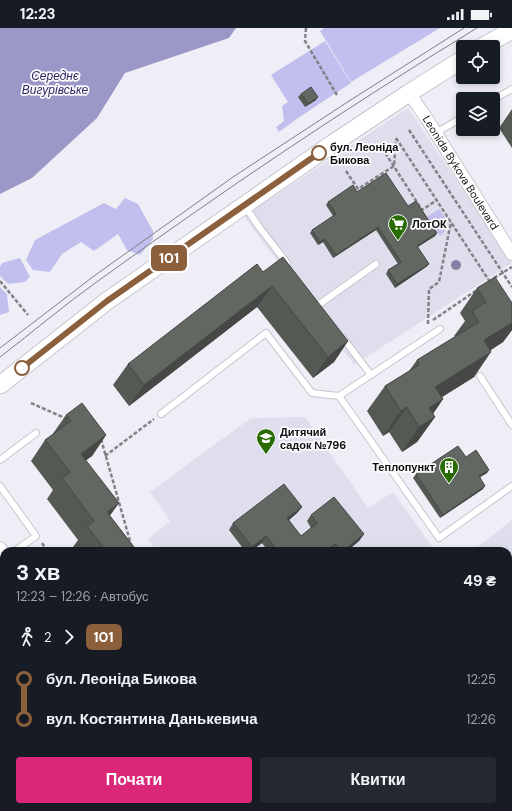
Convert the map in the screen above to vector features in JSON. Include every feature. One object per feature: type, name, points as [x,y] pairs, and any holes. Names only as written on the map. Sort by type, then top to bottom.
[{"type":"street","points":[[494,40],[512,30]]},
{"type":"street","points":[[0,385],[107,301],[332,144],[456,63]]},
{"type":"street","name":"Leonida Bykova Boulevard","points":[[409,93],[512,254]]},
{"type":"lane","points":[[500,96],[512,89]]},
{"type":"lane","points":[[436,133],[456,121]]},
{"type":"lane","points":[[245,206],[291,269]]},
{"type":"lane","points":[[318,305],[376,264]]},
{"type":"lane","points":[[314,299],[323,312]]},
{"type":"lane","points":[[161,414],[266,333],[312,393],[339,396],[440,329]]},
{"type":"lane","points":[[338,330],[371,375]]},
{"type":"lane","points":[[480,376],[512,424]]},
{"type":"lane","points":[[339,396],[438,538],[512,486]]},
{"type":"lane","points":[[0,460],[36,433]]},
{"type":"lane","points":[[0,486],[36,536],[21,547]]},
{"type":"path","points":[[306,28],[305,41],[337,95]]},
{"type":"path","points":[[409,130],[512,287]]},
{"type":"path","points":[[394,166],[396,138],[493,287]]},
{"type":"path","points":[[382,148],[422,210],[437,200]]},
{"type":"path","points":[[346,171],[358,189],[394,166]]},
{"type":"path","points":[[425,338],[428,324],[429,289],[439,282],[451,222]]},
{"type":"path","points":[[483,285],[512,267]]},
{"type":"path","points":[[0,281],[28,315]]},
{"type":"path","points":[[428,324],[477,290]]},
{"type":"path","points":[[31,403],[72,421]]},
{"type":"path","points":[[105,456],[161,414]]},
{"type":"path","points":[[99,434],[132,547]]},
{"type":"shaded area","points":[[324,28],[440,28],[351,82],[320,31]]},
{"type":"shaded area","points":[[325,41],[351,83],[279,132],[276,127],[284,121],[282,106],[288,102],[271,75]]},
{"type":"shaded area","points":[[408,108],[512,263],[354,365],[244,216]]},
{"type":"shaded area","points":[[125,198],[138,204],[153,231],[153,239],[140,255],[127,250],[118,234],[94,251],[81,242],[62,254],[50,272],[33,270],[26,260],[35,240],[104,203],[116,209]]},
{"type":"shaded area","points":[[439,209],[445,218],[445,231],[440,236],[427,217]]},
{"type":"shaded area","points":[[20,258],[30,277],[25,282],[8,284],[0,276],[0,267],[2,263]]},
{"type":"shaded area","points":[[0,287],[7,294],[9,312],[0,315]]},
{"type":"shaded area","name":"Дитячий садок №796","points":[[305,417],[368,508],[393,492],[432,547],[154,547],[148,539],[170,521],[150,492],[251,418]]},
{"type":"shaded area","points":[[512,520],[512,547],[477,547]]},
{"type":"water","name":"Середнє Вигурівське","points":[[0,28],[236,28],[229,38],[125,73],[97,118],[32,178],[0,194]]},
{"type":"building","points":[[311,87],[318,97],[308,104],[301,94]]},
{"type":"building","points":[[386,173],[408,206],[416,201],[437,233],[417,246],[429,264],[397,284],[388,270],[401,262],[378,227],[336,255],[325,239],[320,242],[312,230],[336,214],[328,202],[353,185],[357,192]]},
{"type":"building","points":[[283,257],[348,341],[328,357],[272,286],[144,385],[128,364],[257,264],[263,272]]},
{"type":"building","points":[[495,277],[512,303],[512,323],[484,340],[491,352],[435,387],[443,399],[429,408],[435,417],[419,427],[407,407],[401,411],[385,386],[419,365],[417,360],[479,322],[472,311],[486,302],[477,288]]},
{"type":"building","points":[[82,403],[106,435],[81,454],[119,503],[107,512],[134,547],[103,547],[87,526],[94,521],[62,478],[70,472],[45,440],[71,421],[66,415]]},
{"type":"building","name":"Теплопункт","points":[[458,446],[466,457],[476,450],[489,470],[479,476],[485,486],[443,515],[416,474]]},
{"type":"building","points":[[284,484],[302,507],[287,518],[301,536],[317,523],[311,515],[334,497],[364,534],[348,547],[338,547],[335,544],[332,547],[275,547],[266,536],[252,547],[233,523]]},
{"type":"tram line","points":[[0,348],[94,276],[233,177],[464,28]]},
{"type":"tram line","points":[[0,357],[85,290],[238,183],[332,119],[477,28]]},
{"type":"bus line","name":"101","points":[[22,368],[107,301],[319,153]]},
{"type":"place","name":"бул. Леоніда Бикова","points":[[319,153]]},
{"type":"place","name":"ЛотОК","points":[[398,241]]},
{"type":"place","name":"Дитячий садок №796","points":[[266,455]]},
{"type":"place","name":"Теплопункт","points":[[449,484]]}]
